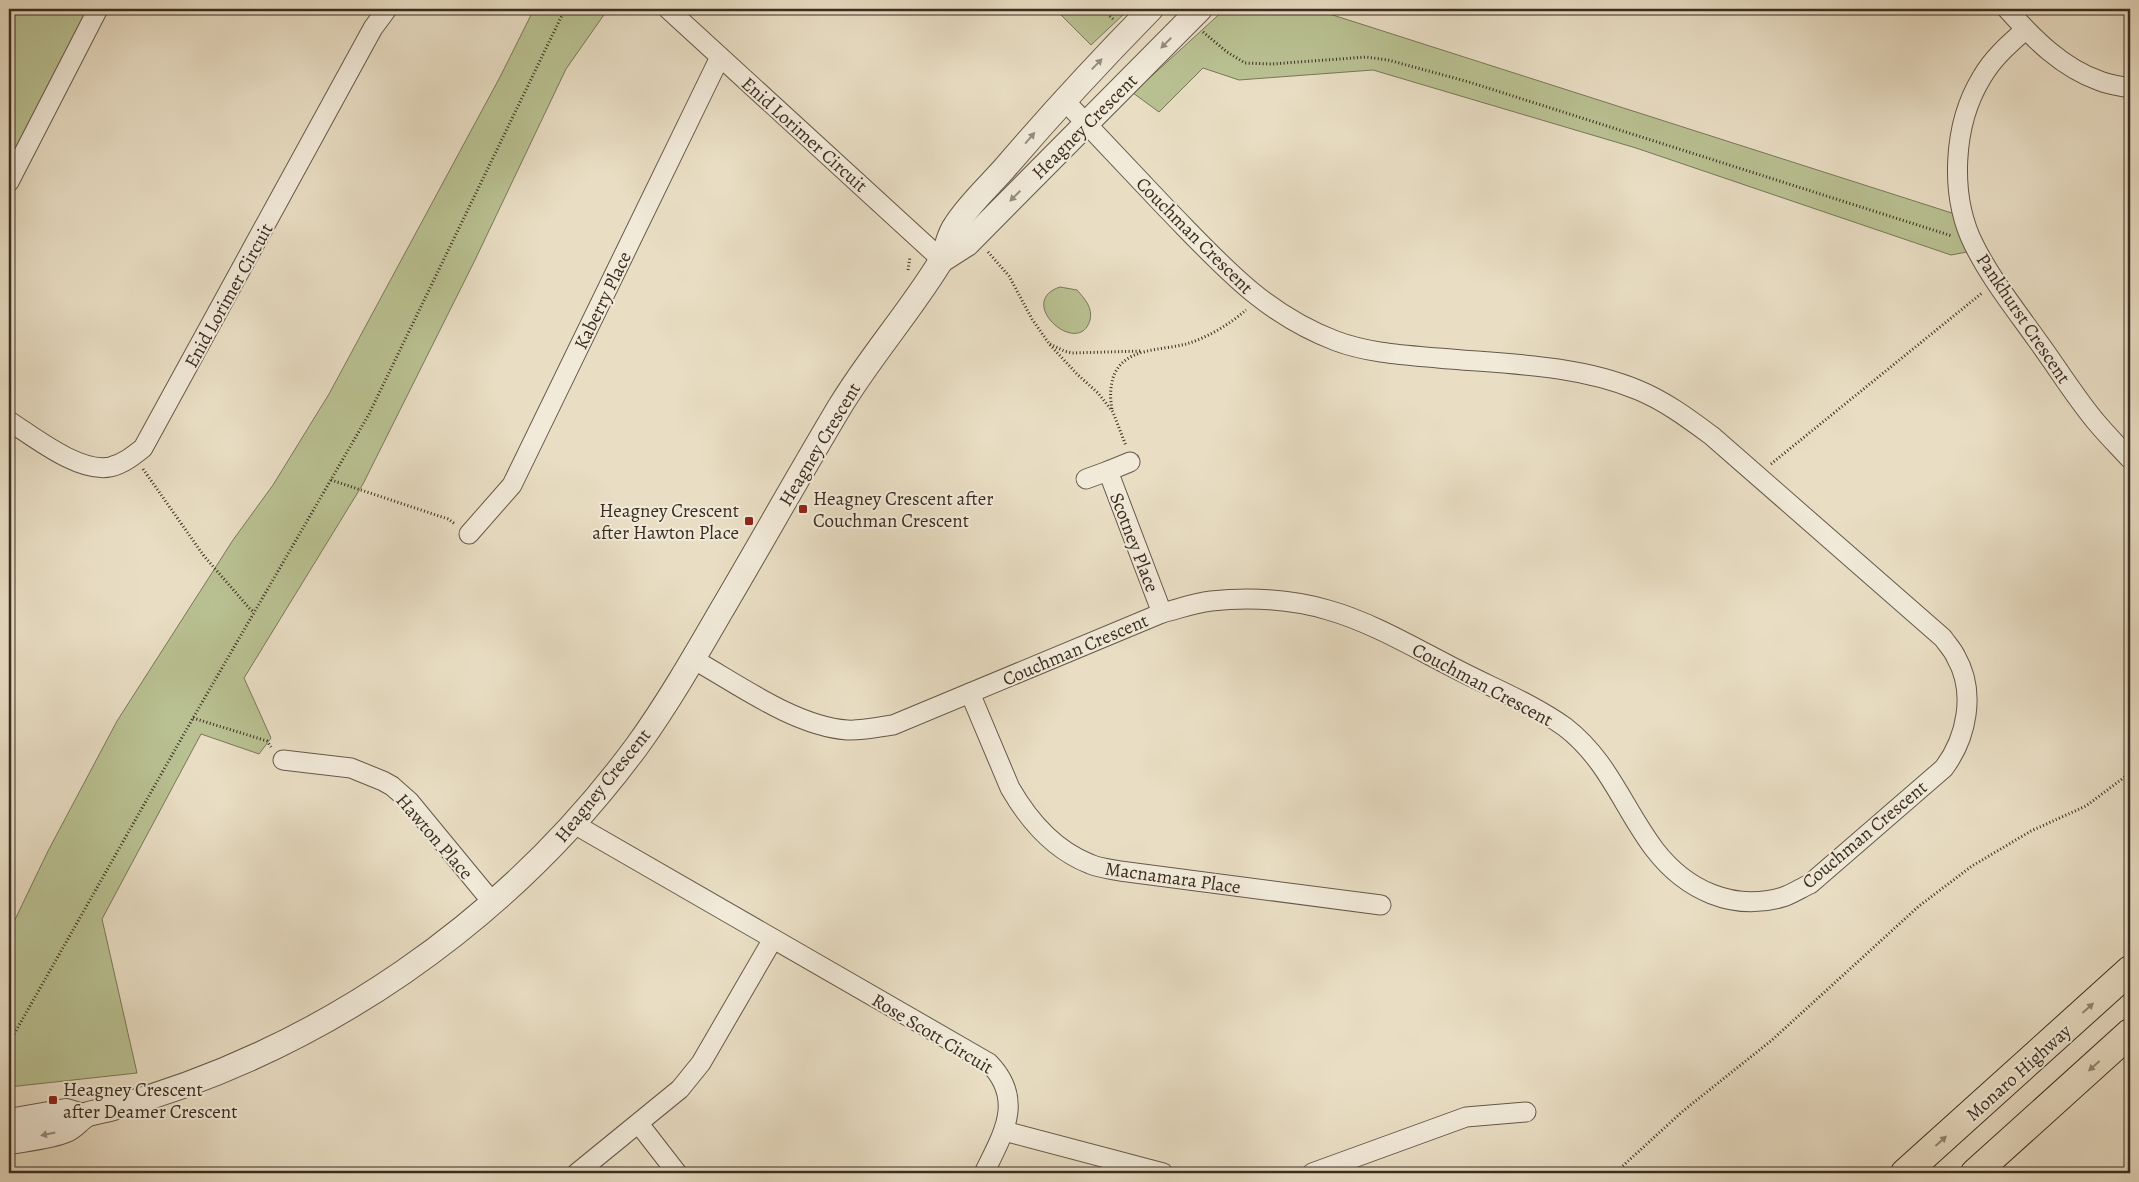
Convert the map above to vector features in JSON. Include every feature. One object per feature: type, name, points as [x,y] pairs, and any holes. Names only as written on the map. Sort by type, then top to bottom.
[{"type":"highway","name":"Monaro Highway","points":[[1905,1173],[2130,970]]},
{"type":"highway","points":[[1975,1173],[2130,1033]]},
{"type":"street","points":[[9,182],[98,9]]},
{"type":"street","name":"Enid Lorimer Circuit","points":[[9,421],[73,460],[91,467],[110,467],[128,461],[150,439],[373,28],[387,9]]},
{"type":"street","name":"Enid Lorimer Circuit","points":[[668,9],[942,260]]},
{"type":"street","name":"Heagney Crescent","points":[[942,260],[952,228],[1063,99],[1151,9]]},
{"type":"street","points":[[2007,9],[2025,30],[2054,56],[2085,75],[2101,82],[2130,88]]},
{"type":"street","name":"Heagney Crescent","points":[[9,1142],[68,1130],[83,1116],[140,1101],[195,1082],[301,1035],[401,975],[493,903],[534,865],[574,824],[638,744],[694,659],[841,404],[873,355],[942,260],[973,237],[1086,124],[1200,18]]},
{"type":"street","name":"Pankhurst Crescent","points":[[2025,30],[2002,50],[1982,76],[1974,92],[1963,124],[1958,159],[1960,194],[1974,244],[1996,282],[2096,422],[2130,459]]},
{"type":"street","name":"Kaberry Place","points":[[469,534],[512,485],[720,57]]},
{"type":"street","name":"Couchman Crescent","points":[[694,659],[785,712],[815,724],[846,730],[862,730],[893,725],[1162,613],[1209,601],[1257,599],[1281,600],[1329,610],[1375,628],[1535,709],[1565,727],[1591,752],[1614,781],[1655,849],[1676,873],[1700,890],[1713,896],[1742,902],[1756,902],[1784,897],[1810,884],[1944,768],[1951,758],[1962,735],[1967,709],[1966,692],[1957,658],[1943,638],[1712,436],[1676,410],[1638,390],[1598,377],[1557,370],[1379,352],[1338,342],[1298,324],[1256,297],[1226,270],[1063,99]]},
{"type":"street","name":"Scotney Place","points":[[1086,479],[1130,462]]},
{"type":"street","name":"Scotney Place","points":[[1108,471],[1162,613]]},
{"type":"street","name":"Macnamara Place","points":[[970,693],[1019,803],[1039,830],[1063,851],[1090,865],[1120,871],[1381,905]]},
{"type":"street","name":"Hawton Place","points":[[283,760],[351,768],[392,786],[409,801],[493,903]]},
{"type":"street","name":"Rose Scott Circuit","points":[[574,824],[989,1063],[1000,1074],[1007,1089],[1010,1106],[1004,1132],[984,1173]]},
{"type":"street","points":[[577,1173],[680,1090],[701,1063],[773,939]]},
{"type":"street","name":"Heagney Crescent","points":[[9,1121],[66,1111],[83,1116]]},
{"type":"street","points":[[1312,1173],[1466,1117],[1526,1112]]},
{"type":"street","points":[[639,1124],[677,1173]]},
{"type":"street","points":[[1004,1132],[1163,1173]]},
{"type":"path","points":[[9,1043],[193,718],[369,414],[565,9]]},
{"type":"path","points":[[1102,9],[1127,34]]},
{"type":"path","points":[[1200,18],[1227,52],[1245,63],[1272,64],[1366,57],[1388,60],[1531,101],[1946,235],[1960,237],[1970,234]]},
{"type":"path","points":[[973,237],[1009,276],[1032,319],[1050,344],[1077,374],[1098,393],[1113,412]]},
{"type":"path","points":[[907,272],[911,259],[910,251]]},
{"type":"path","points":[[1757,475],[1996,282]]},
{"type":"path","points":[[1050,344],[1072,353],[1095,354],[1149,350],[1187,344],[1236,319],[1256,297]]},
{"type":"path","points":[[1130,462],[1113,412],[1110,394],[1111,384],[1118,367],[1127,358],[1149,350]]},
{"type":"path","points":[[134,456],[204,556],[254,612]]},
{"type":"path","points":[[331,480],[448,520],[469,534]]},
{"type":"path","points":[[193,718],[267,742],[283,760]]},
{"type":"path","points":[[1615,1173],[1683,1111],[1772,1040],[1919,906],[1972,866],[2031,831],[2086,806],[2130,773]]},
{"type":"green space","points":[[9,9],[98,9],[9,182]]},
{"type":"green space","points":[[534,9],[608,9],[566,69],[475,260],[363,484],[244,678],[271,738],[259,754],[201,734],[102,919],[137,1073],[9,1087],[9,932],[48,851],[117,721],[233,540],[273,485],[329,394],[500,77]]},
{"type":"green space","points":[[1055,9],[1123,9],[1126,12],[1091,45]]},
{"type":"green space","points":[[1225,9],[1314,9],[1955,214],[1967,252],[1951,255],[1636,148],[1373,70],[1239,80],[1203,68],[1159,112],[1133,93]]},
{"type":"green space","points":[[1060,287],[1077,290],[1088,304],[1091,316],[1084,330],[1074,333],[1064,331],[1054,324],[1046,314],[1044,304],[1048,294]]},
{"type":"place","name":"Heagney Crescent after Couchman Crescent","points":[[803,509]]},
{"type":"place","name":"Heagney Crescent after Hawton Place","points":[[749,521]]},
{"type":"place","name":"Heagney Crescent after Deamer Crescent","points":[[53,1100]]}]
